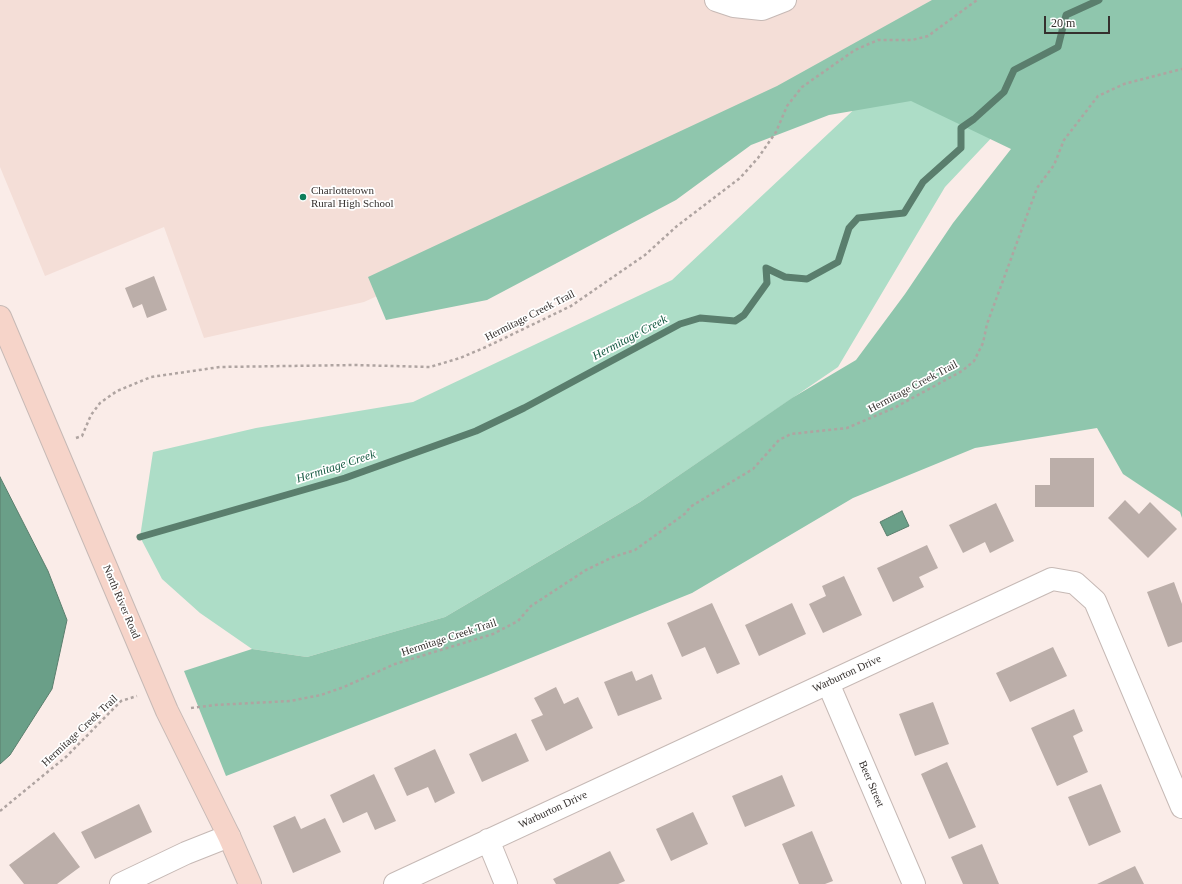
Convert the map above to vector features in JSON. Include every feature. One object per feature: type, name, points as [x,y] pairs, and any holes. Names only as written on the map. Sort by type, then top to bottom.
[{"type":"main road","name":"North River Road","points":[[0,317],[167,711],[229,836],[250,884]]},
{"type":"street","points":[[716,0],[734,6],[762,9],[785,0]]},
{"type":"street","name":"Warburton Drive","points":[[395,884],[1052,579],[1075,584],[1095,601],[1182,807]]},
{"type":"street","name":"Beer Street","points":[[828,683],[914,884]]},
{"type":"street","points":[[121,884],[186,853],[229,836]]},
{"type":"street","points":[[488,840],[506,884]]},
{"type":"path","name":"Hermitage Creek Trail","points":[[54,445],[82,436],[91,416],[100,403],[117,391],[151,377],[220,367],[355,365],[430,367],[460,358],[486,347],[571,306],[645,254],[677,226],[740,178],[758,158],[776,132],[787,106],[802,86],[854,50],[878,40],[912,40],[928,36],[977,0]]},
{"type":"path","name":"Hermitage Creek Trail","points":[[167,711],[215,705],[290,701],[321,695],[344,687],[395,664],[493,634],[518,622],[531,606],[586,570],[613,557],[635,550],[686,513],[690,507],[753,469],[779,440],[791,434],[847,428],[894,408],[962,371],[974,361],[983,344],[987,324],[1037,188],[1054,165],[1064,140],[1098,96],[1124,84],[1182,69]]},
{"type":"path","name":"Hermitage Creek Trail","points":[[0,811],[67,756],[121,701],[158,689]]},
{"type":"shaded area","name":"Charlottetown Rural High School","points":[[0,0],[998,0],[809,99],[364,302],[204,338],[164,227],[45,276],[0,167]]},
{"type":"shaded area","points":[[932,0],[1182,0],[1182,518],[1180,512],[1123,474],[1097,428],[975,448],[853,498],[692,593],[486,676],[226,776],[184,671],[252,649],[307,657],[445,617],[640,502],[792,398],[856,360],[905,294],[953,223],[1011,149],[911,101],[829,115],[751,145],[676,200],[487,300],[386,320],[368,277],[777,86]]},
{"type":"shaded area","points":[[1182,0],[997,132],[945,187],[838,367],[640,502],[445,617],[307,657],[252,649],[200,613],[162,579],[140,537],[153,452],[256,428],[413,402],[672,280],[909,58]]},
{"type":"shaded area","points":[[0,477],[48,571],[67,620],[52,689],[10,755],[0,764]]},
{"type":"shaded area","points":[[902,511],[909,526],[887,536],[880,522]]},
{"type":"building","points":[[154,276],[167,310],[147,318],[142,304],[133,308],[125,288]]},
{"type":"building","points":[[1050,458],[1094,458],[1094,507],[1035,507],[1035,485],[1050,485]]},
{"type":"building","points":[[1125,500],[1139,514],[1150,502],[1177,529],[1148,558],[1108,518]]},
{"type":"building","points":[[996,503],[1014,541],[990,553],[985,542],[963,553],[949,525]]},
{"type":"building","points":[[927,545],[938,568],[919,577],[924,587],[893,602],[877,568]]},
{"type":"building","points":[[844,576],[862,615],[823,633],[809,604],[826,596],[822,586]]},
{"type":"building","points":[[1174,582],[1182,604],[1182,642],[1168,647],[1147,592]]},
{"type":"building","points":[[712,603],[740,664],[717,674],[705,647],[682,657],[667,623]]},
{"type":"building","points":[[792,603],[806,634],[759,656],[745,625]]},
{"type":"building","points":[[1053,647],[1067,676],[1010,702],[996,673]]},
{"type":"building","points":[[632,671],[636,681],[652,674],[662,699],[618,716],[604,682]]},
{"type":"building","points":[[556,687],[564,704],[578,697],[593,728],[546,751],[531,720],[543,715],[534,698]]},
{"type":"building","points":[[933,702],[949,744],[915,756],[899,714]]},
{"type":"building","points":[[1074,709],[1083,731],[1073,736],[1088,772],[1057,786],[1031,728]]},
{"type":"building","points":[[516,733],[529,761],[482,782],[469,754]]},
{"type":"building","points":[[435,749],[455,793],[435,803],[428,787],[407,796],[394,768]]},
{"type":"building","points":[[947,762],[976,827],[949,839],[921,774]]},
{"type":"building","points":[[374,774],[396,821],[375,830],[367,812],[343,823],[330,795]]},
{"type":"building","points":[[782,775],[795,806],[745,827],[732,796]]},
{"type":"building","points":[[1101,784],[1121,832],[1089,846],[1068,797]]},
{"type":"building","points":[[139,804],[152,832],[95,859],[81,832]]},
{"type":"building","points":[[693,812],[708,844],[671,861],[656,829]]},
{"type":"building","points":[[295,816],[301,829],[325,818],[341,852],[293,873],[273,826]]},
{"type":"building","points":[[812,831],[833,881],[825,884],[799,884],[782,844]]},
{"type":"building","points":[[54,832],[80,867],[57,884],[24,884],[9,865]]},
{"type":"building","points":[[982,844],[999,884],[963,884],[951,857]]},
{"type":"building","points":[[610,851],[625,881],[618,884],[556,884],[553,879]]},
{"type":"building","points":[[1135,866],[1144,884],[1097,884]]},
{"type":"waterway","name":"Hermitage Creek","points":[[140,537],[345,478],[476,431],[524,408],[680,324],[700,318],[735,321],[744,315],[767,283],[766,268],[785,277],[807,279],[838,262],[849,228],[858,218],[904,213],[923,182],[961,148],[961,128],[974,119],[1004,92],[1014,70],[1058,47],[1066,15],[1099,0]]},
{"type":"place","name":"Charlottetown Rural High School","points":[[303,197]]}]
